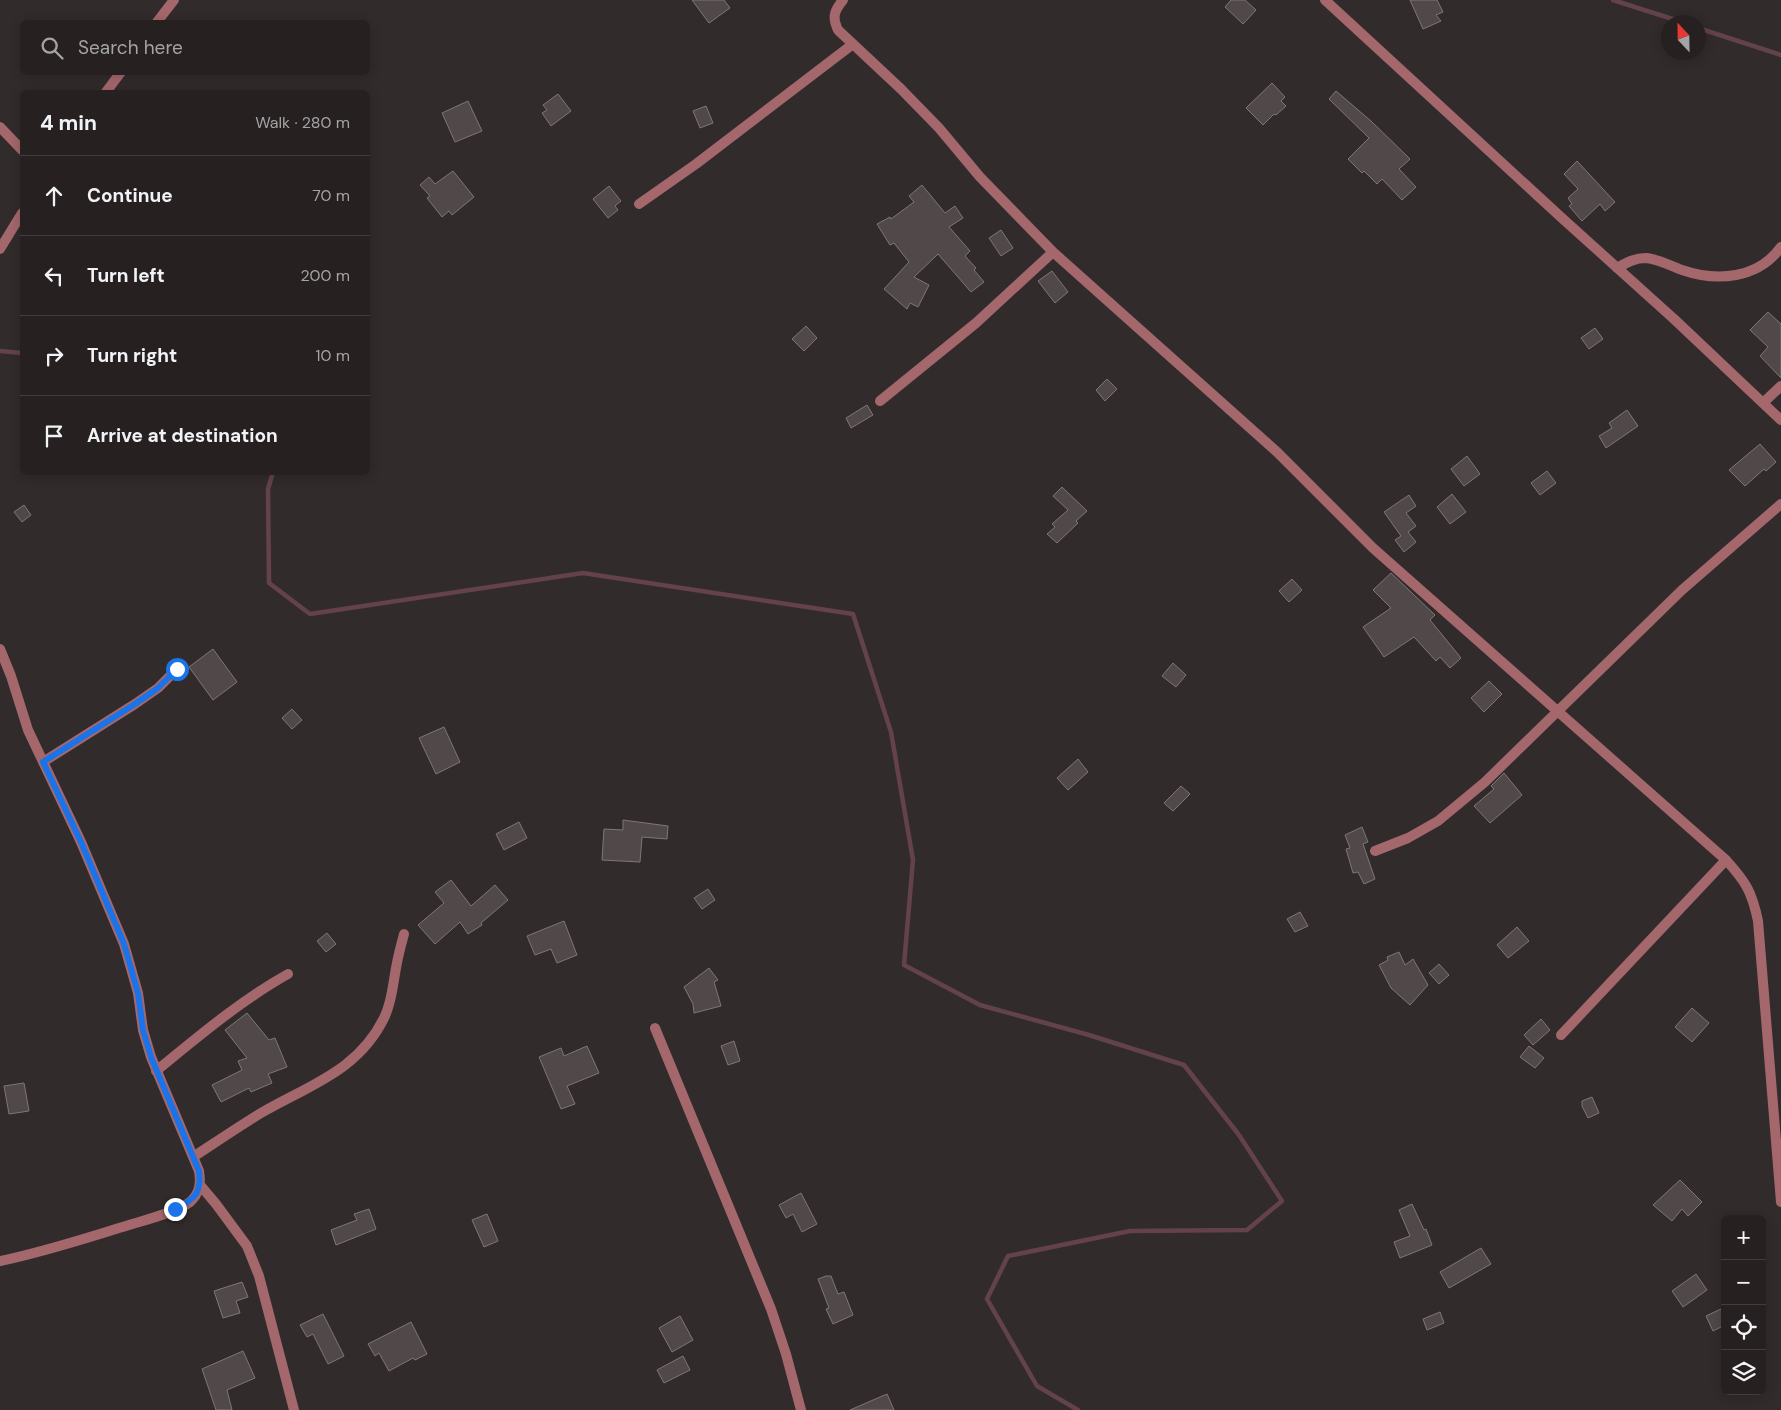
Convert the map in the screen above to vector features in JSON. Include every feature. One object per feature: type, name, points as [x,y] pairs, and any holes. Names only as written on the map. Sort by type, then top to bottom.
[{"type":"street","points":[[159,20],[174,0]]},
{"type":"street","points":[[843,0],[834,10],[833,20],[838,30],[902,89],[939,128],[980,178],[1053,252],[1277,452],[1373,548],[1726,860],[1743,878],[1755,905],[1758,921],[1781,1202]]},
{"type":"street","points":[[1325,0],[1674,318],[1781,420]]},
{"type":"street","points":[[639,204],[696,164],[854,44]]},
{"type":"street","points":[[108,90],[119,75]]},
{"type":"street","points":[[0,127],[20,148]]},
{"type":"street","points":[[0,249],[20,216]]},
{"type":"street","points":[[1617,268],[1635,259],[1648,258],[1704,277],[1734,276],[1751,271],[1766,262],[1781,247]]},
{"type":"street","points":[[880,401],[976,323],[1053,252]]},
{"type":"street","points":[[1763,403],[1781,386]]},
{"type":"street","points":[[1375,851],[1416,834],[1438,821],[1485,782],[1682,590],[1781,504]]},
{"type":"street","points":[[0,648],[28,730],[81,842],[124,944],[138,993],[143,1030],[156,1071],[194,1157],[199,1171],[200,1185],[198,1192],[189,1203],[175,1209],[116,1229],[0,1261]]},
{"type":"street","points":[[43,762],[135,704],[158,688],[177,669]]},
{"type":"street","points":[[1561,1035],[1726,860]]},
{"type":"street","points":[[194,1157],[260,1114],[329,1077],[351,1062],[370,1042],[385,1015],[392,992],[404,934]]},
{"type":"street","points":[[156,1071],[230,1010],[288,974]]},
{"type":"street","points":[[655,1028],[772,1308],[802,1410]]},
{"type":"street","points":[[200,1185],[247,1246],[259,1276],[294,1410]]},
{"type":"building","points":[[692,0],[724,0],[730,8],[709,23]]},
{"type":"building","points":[[1231,0],[1245,0],[1256,10],[1243,24],[1225,7]]},
{"type":"building","points":[[1410,0],[1437,0],[1443,12],[1436,15],[1441,21],[1423,29]]},
{"type":"building","points":[[1272,83],[1285,97],[1281,101],[1286,106],[1263,125],[1246,108]]},
{"type":"building","points":[[1336,91],[1372,122],[1410,159],[1399,169],[1416,187],[1402,200],[1382,179],[1377,184],[1348,159],[1369,138],[1329,99]]},
{"type":"building","points":[[558,94],[571,111],[551,126],[542,113],[547,110],[543,105]]},
{"type":"building","points":[[468,101],[482,131],[455,142],[442,113]]},
{"type":"building","points":[[706,106],[713,123],[700,128],[693,111]]},
{"type":"building","points":[[1577,161],[1615,202],[1605,211],[1600,204],[1582,221],[1569,206],[1572,204],[1568,198],[1578,189],[1564,174]]},
{"type":"building","points":[[453,171],[474,197],[452,215],[449,211],[442,217],[427,198],[430,196],[420,185],[429,177],[435,184]]},
{"type":"building","points":[[922,185],[945,213],[955,206],[963,218],[949,227],[970,251],[965,256],[976,268],[974,270],[984,282],[971,292],[938,254],[914,277],[929,285],[918,307],[910,303],[907,309],[884,289],[909,262],[894,243],[890,245],[877,224],[890,217],[891,219],[914,202],[909,196]]},
{"type":"building","points":[[609,186],[621,201],[615,206],[618,210],[608,218],[593,199]]},
{"type":"building","points":[[1001,230],[1013,248],[1001,256],[989,238]]},
{"type":"building","points":[[1052,271],[1068,292],[1055,303],[1038,281]]},
{"type":"building","points":[[1768,312],[1781,324],[1781,378],[1760,356],[1768,347],[1750,330]]},
{"type":"building","points":[[806,326],[817,338],[804,351],[792,339]]},
{"type":"building","points":[[1595,328],[1603,339],[1589,349],[1581,338]]},
{"type":"building","points":[[1107,379],[1117,389],[1105,401],[1096,390]]},
{"type":"building","points":[[867,405],[873,415],[851,428],[846,418]]},
{"type":"building","points":[[1627,410],[1638,426],[1606,448],[1599,436],[1612,428],[1609,423]]},
{"type":"building","points":[[1760,444],[1776,462],[1766,471],[1764,469],[1745,486],[1729,470]]},
{"type":"building","points":[[1467,456],[1480,474],[1464,486],[1451,469]]},
{"type":"building","points":[[1547,471],[1556,483],[1540,495],[1531,483]]},
{"type":"building","points":[[1062,487],[1087,511],[1076,521],[1078,523],[1057,543],[1047,534],[1055,527],[1052,524],[1068,510],[1053,496]]},
{"type":"building","points":[[1452,494],[1466,512],[1450,524],[1437,507]]},
{"type":"building","points":[[1409,495],[1416,506],[1406,513],[1416,526],[1408,532],[1416,542],[1404,552],[1395,540],[1401,536],[1384,512]]},
{"type":"building","points":[[24,505],[31,515],[22,522],[14,512]]},
{"type":"building","points":[[1391,573],[1435,615],[1430,620],[1461,658],[1450,668],[1440,657],[1436,661],[1414,637],[1384,657],[1363,627],[1391,608],[1373,590]]},
{"type":"building","points":[[1292,579],[1302,590],[1289,602],[1279,591]]},
{"type":"building","points":[[213,649],[237,682],[213,700],[189,667]]},
{"type":"building","points":[[1173,663],[1186,675],[1176,687],[1162,676]]},
{"type":"building","points":[[1489,681],[1502,694],[1484,712],[1471,698]]},
{"type":"building","points":[[292,709],[302,720],[292,729],[282,718]]},
{"type":"building","points":[[444,727],[460,762],[436,774],[419,738]]},
{"type":"building","points":[[1078,759],[1088,772],[1068,790],[1057,778]]},
{"type":"building","points":[[1504,773],[1522,795],[1490,823],[1474,806],[1494,789],[1491,786]]},
{"type":"building","points":[[1181,786],[1190,794],[1173,811],[1164,803]]},
{"type":"building","points":[[623,820],[668,826],[667,839],[642,837],[640,862],[602,860],[604,829],[623,830]]},
{"type":"building","points":[[519,822],[527,838],[504,850],[496,834]]},
{"type":"building","points":[[1362,827],[1368,842],[1363,844],[1375,879],[1364,884],[1358,872],[1353,873],[1346,849],[1350,848],[1345,835]]},
{"type":"building","points":[[451,880],[471,906],[495,885],[508,900],[481,923],[482,925],[468,934],[460,922],[435,944],[418,925],[444,903],[435,892]]},
{"type":"building","points":[[708,889],[715,900],[702,909],[694,898]]},
{"type":"building","points":[[1300,912],[1308,926],[1295,932],[1287,919]]},
{"type":"building","points":[[564,921],[577,955],[557,963],[551,949],[535,955],[527,936]]},
{"type":"building","points":[[1517,927],[1529,941],[1508,958],[1497,945]]},
{"type":"building","points":[[327,933],[336,944],[326,952],[317,941]]},
{"type":"building","points":[[1399,952],[1405,965],[1413,959],[1428,985],[1410,1005],[1391,988],[1379,965],[1388,960],[1387,957]]},
{"type":"building","points":[[1439,964],[1449,975],[1439,984],[1429,973]]},
{"type":"building","points":[[709,968],[718,980],[714,982],[721,1006],[694,1013],[693,1004],[684,987]]},
{"type":"building","points":[[1692,1008],[1709,1023],[1692,1042],[1675,1027]]},
{"type":"building","points":[[247,1013],[269,1040],[275,1038],[287,1067],[268,1074],[272,1083],[251,1092],[249,1088],[221,1102],[212,1085],[242,1070],[238,1061],[247,1058],[225,1030]]},
{"type":"building","points":[[1541,1019],[1550,1030],[1533,1045],[1524,1035]]},
{"type":"building","points":[[734,1041],[740,1061],[728,1065],[721,1046]]},
{"type":"building","points":[[587,1046],[599,1073],[567,1086],[575,1104],[561,1109],[539,1057],[561,1048],[564,1056]]},
{"type":"building","points":[[1529,1046],[1544,1058],[1535,1068],[1520,1057]]},
{"type":"building","points":[[24,1083],[29,1111],[9,1114],[4,1086]]},
{"type":"building","points":[[1592,1097],[1599,1113],[1588,1118],[1582,1106],[1582,1101]]},
{"type":"building","points":[[1680,1180],[1702,1202],[1688,1216],[1682,1209],[1672,1221],[1653,1205]]},
{"type":"building","points":[[801,1193],[817,1224],[802,1232],[793,1214],[786,1218],[779,1205]]},
{"type":"building","points":[[1412,1204],[1424,1230],[1426,1229],[1432,1245],[1400,1258],[1394,1242],[1410,1236],[1399,1210]]},
{"type":"building","points":[[369,1209],[376,1229],[336,1245],[331,1230],[357,1220],[354,1214]]},
{"type":"building","points":[[487,1214],[498,1241],[484,1247],[472,1220]]},
{"type":"building","points":[[1481,1248],[1491,1264],[1449,1288],[1440,1272]]},
{"type":"building","points":[[1696,1274],[1707,1290],[1683,1307],[1672,1291]]},
{"type":"building","points":[[831,1276],[838,1294],[844,1292],[853,1315],[833,1324],[826,1309],[829,1308],[818,1279]]},
{"type":"building","points":[[242,1282],[248,1297],[236,1301],[240,1313],[223,1318],[214,1291]]},
{"type":"building","points":[[1721,1309],[1721,1327],[1713,1331],[1706,1316]]},
{"type":"building","points":[[1440,1312],[1444,1323],[1427,1330],[1423,1319]]},
{"type":"building","points":[[323,1314],[344,1356],[328,1364],[313,1334],[307,1337],[300,1325]]},
{"type":"building","points":[[680,1316],[693,1340],[672,1352],[659,1328]]},
{"type":"building","points":[[411,1322],[427,1354],[415,1360],[413,1358],[389,1371],[379,1353],[375,1356],[368,1344]]},
{"type":"building","points":[[243,1351],[255,1378],[227,1390],[232,1410],[216,1410],[202,1369]]},
{"type":"building","points":[[683,1356],[690,1370],[664,1383],[657,1370]]},
{"type":"building","points":[[887,1394],[894,1410],[850,1410]]},
{"type":"waterway","points":[[1613,0],[1661,15]]},
{"type":"waterway","points":[[1706,31],[1781,55]]},
{"type":"waterway","points":[[0,351],[20,353]]},
{"type":"waterway","points":[[272,475],[268,489],[269,583],[310,614],[583,573],[853,614],[891,732],[913,860],[904,965],[980,1005],[1089,1035],[1184,1065],[1239,1135],[1282,1201],[1247,1230],[1130,1231],[1008,1256],[987,1299],[1037,1386],[1078,1410]]},
{"type":"route","points":[[175,1209],[189,1203],[198,1192],[200,1182],[199,1171],[151,1057],[143,1030],[133,971],[124,944],[81,842],[43,762],[135,704],[158,688],[177,669]]}]
